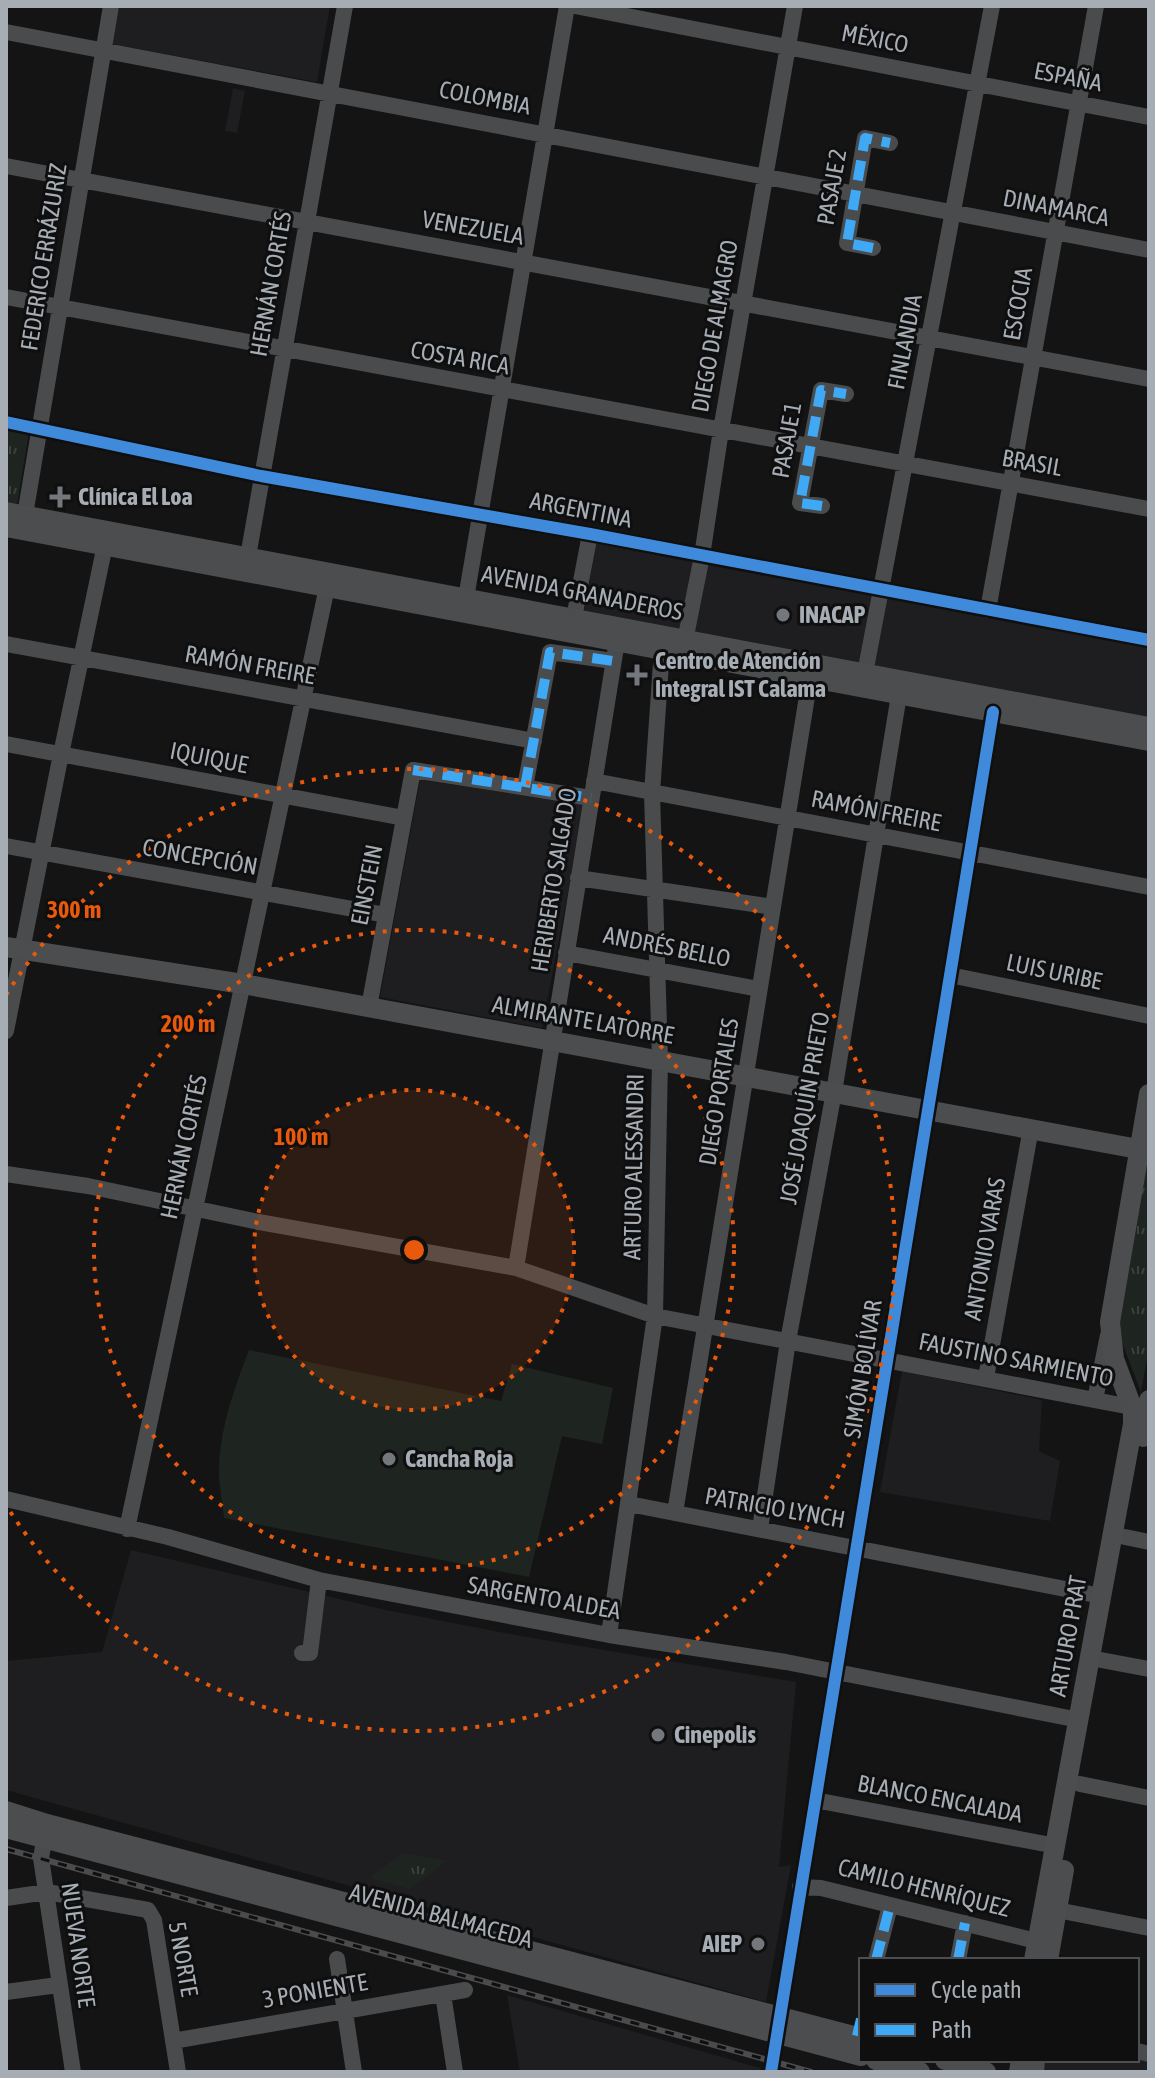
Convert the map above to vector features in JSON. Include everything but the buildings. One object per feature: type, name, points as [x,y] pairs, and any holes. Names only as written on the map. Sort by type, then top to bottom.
[{"type":"main road","name":"AVENIDA GRANADEROS","points":[[15,514],[247,564],[327,587],[615,651],[684,646],[864,680],[1149,727]]},
{"type":"main road","name":"AVENIDA GRANADEROS","points":[[6,527],[105,545],[466,598],[574,618],[810,678],[864,680],[899,695],[1149,741]]},
{"type":"main road","name":"ALMIRANTE LATORRE","points":[[14,948],[243,984],[1144,1150]]},
{"type":"main road","name":"ARTURO PRAT","points":[[1048,1958],[1125,1537],[1144,1405],[1114,1359],[1110,1322],[1144,1150],[1149,1094]]},
{"type":"main road","name":"ARTURO PRAT","points":[[1035,1950],[1133,1424],[1144,1405]]},
{"type":"main road","name":"AVENIDA BALMACEDA","points":[[6,1811],[45,1832]]},
{"type":"main road","name":"AVENIDA BALMACEDA","points":[[6,1828],[45,1832],[777,2024],[859,2037]]},
{"type":"main road","points":[[883,2062],[920,2072]]},
{"type":"main road","points":[[952,2062],[986,2072]]},
{"type":"street","name":"FEDERICO ERRÁZURIZ","points":[[15,514],[40,428],[111,6]]},
{"type":"street","name":"HERNÁN CORTÉS","points":[[247,564],[345,6]]},
{"type":"street","points":[[466,598],[567,6]]},
{"type":"street","name":"MÉXICO","points":[[575,6],[977,84]]},
{"type":"street","name":"DIEGO DE ALMAGRO","points":[[684,646],[795,6]]},
{"type":"street","name":"FINLANDIA","points":[[864,680],[992,6]]},
{"type":"street","name":"ESCOCIA","points":[[988,610],[1096,6]]},
{"type":"street","name":"COLOMBIA","points":[[6,32],[954,213]]},
{"type":"street","name":"ESPAÑA","points":[[977,84],[1149,117]]},
{"type":"street","name":"PASAJE 2","points":[[873,248],[847,243],[865,138],[890,143]]},
{"type":"street","name":"VENEZUELA","points":[[6,166],[1149,379]]},
{"type":"street","name":"DINAMARCA","points":[[954,213],[1149,250]]},
{"type":"street","name":"COSTA RICA","points":[[6,297],[906,464]]},
{"type":"street","name":"PASAJE 1","points":[[822,506],[800,503],[821,390],[846,394]]},
{"type":"street","name":"ARGENTINA","points":[[6,422],[261,476],[590,534],[1149,640]]},
{"type":"street","name":"BRASIL","points":[[906,464],[1149,509]]},
{"type":"street","points":[[574,618],[590,534]]},
{"type":"street","points":[[6,1031],[14,948],[41,852],[105,545]]},
{"type":"street","name":"HERNÁN CORTÉS","points":[[127,1529],[327,587]]},
{"type":"street","name":"RAMÓN FREIRE","points":[[6,644],[534,741]]},
{"type":"street","name":"ARTURO ALESSANDRI","points":[[609,1635],[655,1316],[660,1060],[652,793],[662,649]]},
{"type":"street","points":[[525,787],[550,652],[615,651]]},
{"type":"street","name":"HERIBERTO SALGADO","points":[[516,1268],[615,651]]},
{"type":"street","name":"DIEGO PORTALES","points":[[675,1513],[810,678]]},
{"type":"street","name":"JOSÉ JOAQUÍN PRIETO","points":[[760,1529],[788,1341],[834,1092],[899,695]]},
{"type":"street","name":"SIMÓN BOLÍVAR","points":[[771,2072],[993,712]]},
{"type":"street","name":"IQUIQUE","points":[[6,744],[404,818]]},
{"type":"street","name":"RAMÓN FREIRE","points":[[413,770],[525,787],[652,793],[1149,887]]},
{"type":"street","name":"EINSTEIN","points":[[369,1007],[413,770]]},
{"type":"street","name":"CONCEPCIÓN","points":[[6,846],[386,915]]},
{"type":"street","points":[[578,878],[773,907]]},
{"type":"street","name":"ANDRÉS BELLO","points":[[566,953],[759,989]]},
{"type":"street","name":"LUIS URIBE","points":[[950,975],[1149,1016]]},
{"type":"street","name":"ANTONIO VARAS","points":[[986,1378],[1031,1128]]},
{"type":"street","name":"FAUSTINO SARMIENTO","points":[[6,1174],[88,1186],[195,1209],[516,1268],[655,1316],[1095,1400],[1144,1405]]},
{"type":"street","name":"ARTURO PRAT","points":[[1095,1400],[1110,1322]]},
{"type":"street","name":"SARGENTO ALDEA","points":[[6,1499],[181,1540],[315,1579],[609,1635],[836,1671],[1079,1720]]},
{"type":"street","name":"PATRICIO LYNCH","points":[[629,1504],[1101,1596]]},
{"type":"street","points":[[1125,1537],[1149,1542]]},
{"type":"street","points":[[1101,1660],[1149,1669]]},
{"type":"street","points":[[1080,1784],[1149,1798]]},
{"type":"street","name":"BLANCO ENCALADA","points":[[815,1800],[1056,1846]]},
{"type":"street","name":"NUEVA NORTE","points":[[45,1832],[41,1858],[73,2072]]},
{"type":"street","name":"CAMILO HENRÍQUEZ","points":[[800,1887],[821,1888],[965,1923],[1035,1950]]},
{"type":"street","points":[[6,1898],[47,1892]]},
{"type":"street","name":"5 NORTE","points":[[47,1892],[148,1910],[154,1920],[178,2072]]},
{"type":"street","points":[[877,1958],[890,1906]]},
{"type":"street","points":[[1057,1910],[1149,1928]]},
{"type":"street","points":[[958,1958],[965,1923]]},
{"type":"street","points":[[337,1959],[354,2072]]},
{"type":"street","points":[[6,1992],[58,1985]]},
{"type":"street","name":"3 PONIENTE","points":[[173,2041],[465,1990]]},
{"type":"street","points":[[443,1994],[455,2072]]},
{"type":"shaded area","points":[[117,6],[330,6],[317,82],[111,44]]},
{"type":"shaded area","points":[[233,88],[245,91],[237,133],[225,131]]},
{"type":"shaded area","points":[[597,540],[694,557],[680,631],[584,612]]},
{"type":"shaded area","name":"INACAP","points":[[705,560],[874,594],[860,665],[692,636]]},
{"type":"shaded area","points":[[887,596],[1149,643],[1149,722],[873,672]]},
{"type":"shaded area","points":[[420,780],[585,804],[542,1028],[380,997]]},
{"type":"shaded area","points":[[902,1371],[1042,1400],[1039,1451],[1060,1461],[1050,1521],[880,1492]]},
{"type":"shaded area","points":[[131,1550],[386,1610],[796,1682],[779,1867],[791,1865],[766,2002],[6,1790],[6,1661],[102,1652]]},
{"type":"shaded area","points":[[507,1995],[760,2068],[760,2072],[520,2072]]},
{"type":"shaded area","points":[[1139,2055],[1149,2056],[1149,2072],[1041,2072],[1042,2062],[1139,2062]]},
{"type":"green space","points":[[6,428],[29,432],[17,504],[6,502]]},
{"type":"green space","points":[[1144,1160],[1149,1161],[1149,1347],[1141,1392],[1117,1329]]},
{"type":"green space","name":"Cancha Roja","points":[[249,1350],[501,1401],[512,1364],[613,1388],[602,1444],[562,1436],[529,1577],[224,1518],[219,1479],[222,1441],[233,1395]]},
{"type":"green space","points":[[402,1853],[446,1861],[410,1889],[370,1878]]},
{"type":"railway","points":[[6,1849],[811,2072]]},
{"type":"marked path","points":[[873,248],[847,243],[865,138],[890,143]]},
{"type":"marked path","points":[[822,506],[800,503],[821,390],[846,394]]},
{"type":"marked path","points":[[525,787],[550,652],[613,661]]},
{"type":"marked path","points":[[413,770],[591,798]]},
{"type":"marked path","points":[[877,1958],[890,1906]]},
{"type":"marked path","points":[[958,1958],[965,1923]]},
{"type":"marked path","points":[[857,2036],[859,2028]]},
{"type":"cycle path","points":[[6,422],[261,476],[590,534],[1149,640]]},
{"type":"cycle path","points":[[771,2072],[993,712]]},
{"type":"place","name":"Clínica El Loa","points":[[60,497]]},
{"type":"place","name":"INACAP","points":[[783,615]]},
{"type":"place","name":"Centro de Atención Integral IST Calama","points":[[637,675]]},
{"type":"place","name":"Cancha Roja","points":[[389,1459]]},
{"type":"place","name":"Cinepolis","points":[[658,1735]]},
{"type":"place","name":"AIEP","points":[[758,1944]]}]
